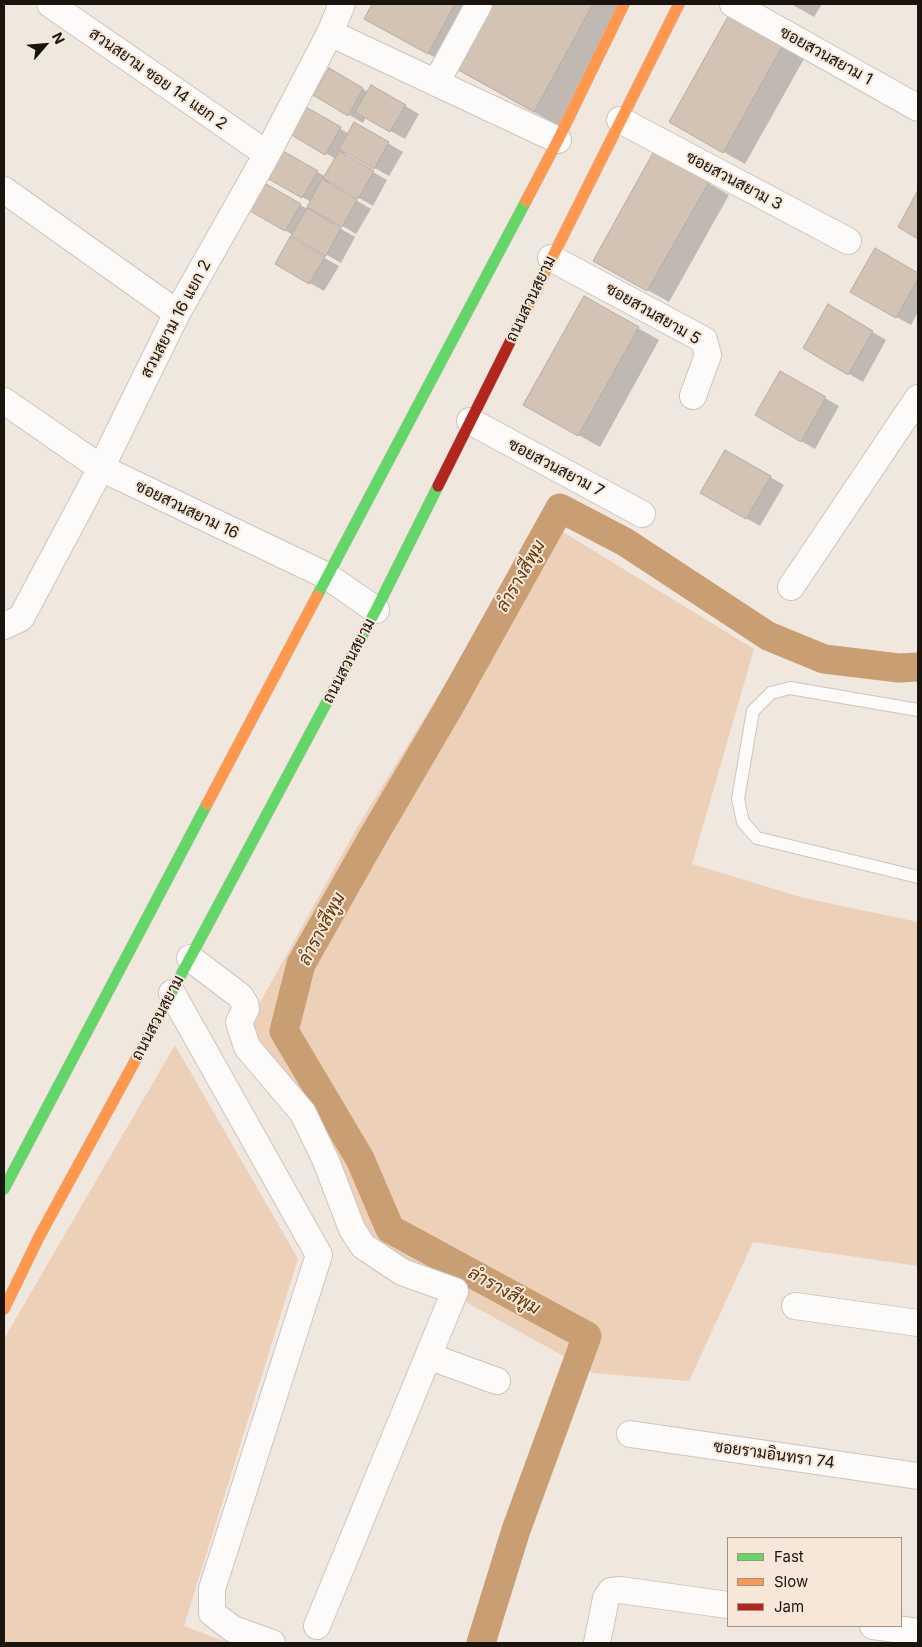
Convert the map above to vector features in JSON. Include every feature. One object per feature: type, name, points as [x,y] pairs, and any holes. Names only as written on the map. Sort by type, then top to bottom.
[{"type":"street","name":"สวนสยาม ซอย 14 แยก 2","points":[[50,4],[266,154]]},
{"type":"street","name":"สวนสยาม 16 แยก 2","points":[[4,626],[21,618],[101,468],[177,313],[266,154],[330,33],[342,4]]},
{"type":"street","points":[[436,83],[479,4]]},
{"type":"street","points":[[4,1189],[326,576],[558,140],[624,4]]},
{"type":"street","name":"ถนนสวนสยาม","points":[[4,1309],[39,1237],[172,993],[376,610],[679,4]]},
{"type":"street","name":"ซอยสวนสยาม 1","points":[[733,4],[918,108]]},
{"type":"street","points":[[330,33],[558,140]]},
{"type":"street","name":"ซอยสวนสยาม 3","points":[[620,120],[848,241]]},
{"type":"street","points":[[4,190],[177,313]]},
{"type":"street","name":"ซอยสวนสยาม 5","points":[[551,258],[704,340],[708,355],[693,396]]},
{"type":"street","points":[[791,587],[918,398]]},
{"type":"street","name":"ซอยสวนสยาม 16","points":[[4,401],[101,468],[326,576],[376,610]]},
{"type":"street","name":"ซอยสวนสยาม 7","points":[[470,421],[642,514]]},
{"type":"street","points":[[190,958],[240,996],[245,1004],[246,1009],[239,1022],[247,1047],[303,1113],[326,1161],[352,1229],[363,1246],[402,1272],[455,1291],[317,1626]]},
{"type":"street","points":[[172,993],[319,1255],[212,1589],[212,1613],[233,1629],[272,1643]]},
{"type":"street","points":[[795,1306],[918,1324]]},
{"type":"street","points":[[428,1356],[497,1381]]},
{"type":"street","name":"ซอยรามอินทรา 74","points":[[630,1434],[918,1476]]},
{"type":"street","points":[[597,1643],[606,1598],[611,1591],[620,1590],[727,1605]]},
{"type":"street","points":[[880,1627],[918,1632]]},
{"type":"lane","points":[[918,710],[790,688],[770,693],[753,711],[738,799],[743,822],[757,838],[918,877]]},
{"type":"shaded area","points":[[545,521],[754,649],[692,864],[804,898],[918,922],[918,1266],[753,1242],[689,1381],[594,1373],[358,1242],[326,1147],[243,1033],[358,826]]},
{"type":"shaded area","points":[[175,1045],[298,1259],[184,1626],[229,1643],[4,1643],[4,1339]]},
{"type":"building","points":[[372,4],[455,4],[428,54],[364,19]]},
{"type":"building","points":[[493,4],[593,4],[534,112],[457,69]]},
{"type":"building","points":[[730,13],[784,43],[723,153],[669,122]]},
{"type":"building","points":[[329,68],[363,88],[348,116],[313,95]]},
{"type":"building","points":[[371,85],[406,105],[390,132],[355,112]]},
{"type":"building","points":[[306,107],[341,127],[325,155],[290,134]]},
{"type":"building","points":[[354,122],[389,142],[374,169],[339,149]]},
{"type":"building","points":[[283,151],[318,171],[302,198],[267,178]]},
{"type":"building","points":[[339,151],[374,171],[358,199],[323,178]]},
{"type":"building","points":[[654,151],[709,182],[647,291],[593,261]]},
{"type":"building","points":[[322,179],[357,200],[342,227],[307,207]]},
{"type":"building","points":[[266,184],[301,204],[285,231],[250,211]]},
{"type":"building","points":[[918,190],[918,239],[898,227]]},
{"type":"building","points":[[307,208],[341,228],[326,256],[291,236]]},
{"type":"building","points":[[290,237],[325,257],[309,284],[275,264]]},
{"type":"building","points":[[875,248],[918,273],[918,279],[896,318],[850,292]]},
{"type":"building","points":[[584,296],[639,327],[578,436],[523,405]]},
{"type":"building","points":[[828,304],[873,331],[848,375],[803,348]]},
{"type":"building","points":[[780,371],[826,397],[801,442],[755,415]]},
{"type":"building","points":[[725,450],[771,476],[746,519],[700,493]]},
{"type":"waterway","name":"ลำรางสีพูม","points":[[481,1643],[516,1530],[587,1336],[390,1229],[360,1159],[284,1031],[301,964],[448,709],[560,508],[625,542],[768,636],[824,659],[899,668],[918,667]]},
{"type":"traffic: fast","points":[[317,596],[526,201]]},
{"type":"traffic: fast","points":[[135,1061],[376,610],[438,486]]},
{"type":"traffic: fast","points":[[4,1189],[207,804]]},
{"type":"traffic: slow","points":[[526,201],[624,4]]},
{"type":"traffic: slow","points":[[521,320],[679,4]]},
{"type":"traffic: slow","points":[[207,804],[317,596]]},
{"type":"traffic: slow","points":[[4,1309],[39,1237],[135,1061]]},
{"type":"traffic: jam","points":[[438,486],[521,320]]}]
